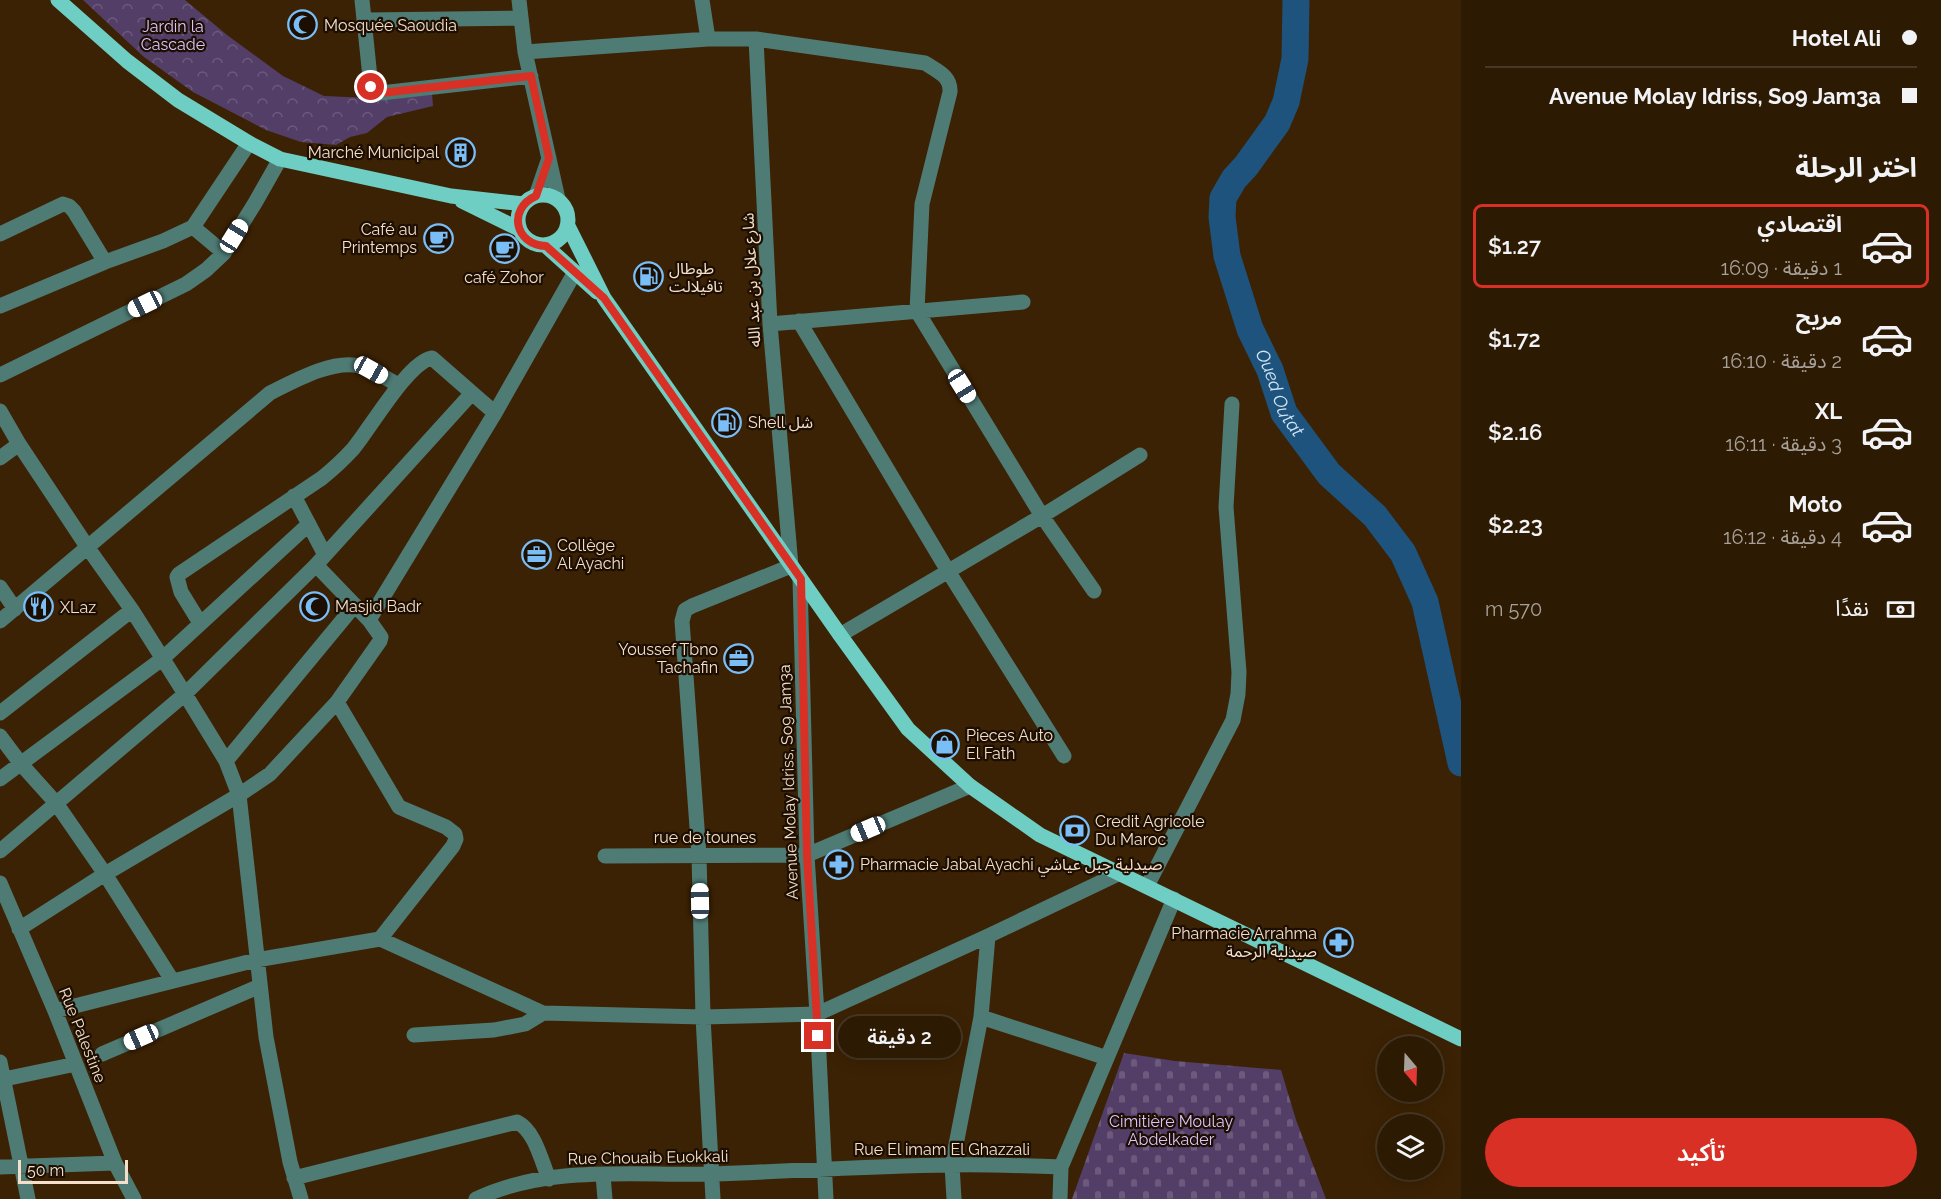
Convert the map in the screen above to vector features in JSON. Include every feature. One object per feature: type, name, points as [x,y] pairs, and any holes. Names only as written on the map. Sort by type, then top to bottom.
[{"type":"main road","points":[[58,0],[127,61],[170,93],[249,143],[279,159],[451,196],[530,200],[544,195],[558,199],[567,211],[568,226],[604,298],[790,566],[908,729],[970,786],[1040,835],[1455,1036]]},
{"type":"main road","points":[[451,196],[519,229]]},
{"type":"main road","points":[[530,200],[519,212],[518,220],[519,229],[530,242],[546,246],[561,239],[568,226]]},
{"type":"main road","points":[[546,246],[604,298]]},
{"type":"street","points":[[362,0],[371,87],[381,93],[531,76]]},
{"type":"street","points":[[519,0],[525,52],[558,199]]},
{"type":"street","points":[[702,0],[708,39]]},
{"type":"street","points":[[365,20],[521,18]]},
{"type":"street","points":[[525,52],[708,39],[756,39],[925,63],[947,78],[950,92],[922,204],[916,311],[1042,516],[1094,591]]},
{"type":"street","name":"شارع علال بن عبد الله","points":[[756,39],[770,324],[790,566]]},
{"type":"street","points":[[0,306],[105,262],[163,242],[193,227],[249,143]]},
{"type":"street","points":[[530,200],[549,158]]},
{"type":"street","points":[[0,375],[186,284],[206,270],[224,253],[279,159]]},
{"type":"street","points":[[0,234],[63,204],[74,211],[105,262]]},
{"type":"street","points":[[193,227],[224,253]]},
{"type":"street","points":[[369,620],[495,413],[575,272]]},
{"type":"street","points":[[770,324],[1023,302]]},
{"type":"street","points":[[798,321],[948,571],[1064,756]]},
{"type":"street","points":[[200,623],[181,592],[177,577],[330,471],[353,449],[398,385],[422,362],[432,358],[495,413]]},
{"type":"street","points":[[0,621],[270,393],[304,377],[340,365],[357,365],[398,385]]},
{"type":"street","points":[[0,851],[185,694],[321,560],[472,393]]},
{"type":"street","points":[[1147,886],[1233,720],[1238,694],[1239,672],[1226,507],[1232,404]]},
{"type":"street","points":[[0,411],[19,444],[132,610],[226,761],[238,795],[266,1037],[294,1178],[301,1199]]},
{"type":"street","points":[[0,458],[19,444]]},
{"type":"street","points":[[840,635],[1042,516],[1140,455]]},
{"type":"street","points":[[19,929],[270,774],[337,702],[381,641],[379,632],[321,560],[309,524],[294,496]]},
{"type":"street","points":[[0,779],[162,659],[309,524]]},
{"type":"street","points":[[713,1199],[703,1017],[699,855],[682,621],[685,610],[692,606],[790,566]]},
{"type":"street","name":"Avenue Molay Idriss, So9 Jam3a","points":[[801,579],[807,855],[818,1014],[826,1199]]},
{"type":"street","points":[[0,587],[15,609]]},
{"type":"street","points":[[226,761],[355,605]]},
{"type":"street","points":[[0,713],[132,610]]},
{"type":"street","points":[[337,702],[399,807],[446,827],[456,834],[453,846],[380,939]]},
{"type":"street","points":[[0,736],[21,764],[56,803],[105,874],[172,980]]},
{"type":"street","name":"rue de tounes","points":[[605,856],[807,855],[970,786]]},
{"type":"street","points":[[56,1011],[256,960],[380,939],[543,1013],[703,1017],[818,1014],[1118,874]]},
{"type":"street","name":"Rue Palestine","points":[[0,884],[56,1011],[115,1163],[134,1199]]},
{"type":"street","points":[[1060,1199],[1060,1167],[1174,898]]},
{"type":"street","points":[[954,1199],[952,1165],[981,1017],[988,936]]},
{"type":"street","points":[[102,1054],[260,986]]},
{"type":"street","points":[[414,1035],[494,1030],[525,1024],[543,1013]]},
{"type":"street","points":[[981,1017],[1107,1058]]},
{"type":"street","points":[[0,1062],[28,1199]]},
{"type":"street","points":[[2,1080],[76,1064]]},
{"type":"street","points":[[294,1178],[517,1122],[525,1126],[537,1148],[549,1179]]},
{"type":"street","points":[[0,1167],[115,1163]]},
{"type":"street","name":"Rue El imam El Ghazzali","points":[[824,1169],[952,1165],[1060,1167]]},
{"type":"street","name":"Rue Chouaib Euokkali","points":[[476,1199],[490,1192],[525,1182],[549,1179],[603,1175],[711,1174],[824,1169]]},
{"type":"street","points":[[603,1175],[605,1199]]},
{"type":"green space","name":"Jardin la Cascade","points":[[83,0],[185,0],[227,35],[283,76],[324,96],[392,99],[432,94],[433,106],[387,117],[367,133],[350,137],[336,145],[301,142],[266,130],[193,92],[144,57]]},
{"type":"green space","name":"Cimitière Moulay Abdelkader","points":[[1124,1053],[1175,1061],[1281,1070],[1296,1120],[1326,1199],[1072,1199]]},
{"type":"waterway","name":"Oued Outat","points":[[1296,0],[1295,59],[1286,102],[1277,123],[1234,179],[1223,198],[1222,217],[1227,256],[1250,329],[1270,370],[1284,413],[1329,474],[1375,516],[1403,553],[1425,602],[1461,763]]},
{"type":"place","name":"Mosquée Saoudia","points":[[303,25]]},
{"type":"place","name":"Marché Municipal","points":[[460,152]]},
{"type":"place","name":"Café au Printemps","points":[[438,238]]},
{"type":"place","name":"café Zohor","points":[[504,249]]},
{"type":"place","name":"طوطال تافيلالت","points":[[648,277]]},
{"type":"place","name":"Shell شل","points":[[727,422]]},
{"type":"place","name":"Collège Al Ayachi","points":[[536,554]]},
{"type":"place","name":"Masjid Badr","points":[[314,606]]},
{"type":"place","name":"XLaz","points":[[39,607]]},
{"type":"place","name":"Youssef Tbno Tachafin","points":[[739,658]]},
{"type":"place","name":"Pieces Auto El Fath","points":[[945,744]]},
{"type":"place","name":"Credit Agricole Du Maroc","points":[[1074,830]]},
{"type":"place","name":"Pharmacie Jabal Ayachi صيدلية جبل عياشي","points":[[839,864]]},
{"type":"place","name":"Pharmacie Arrahma صيدلية الرحمة","points":[[1338,942]]},
{"type":"route","points":[[371,87],[381,93],[531,76],[549,158],[536,196],[529,199],[519,212],[519,229],[530,242],[546,246],[604,298],[801,579],[807,855],[818,1036]]}]
